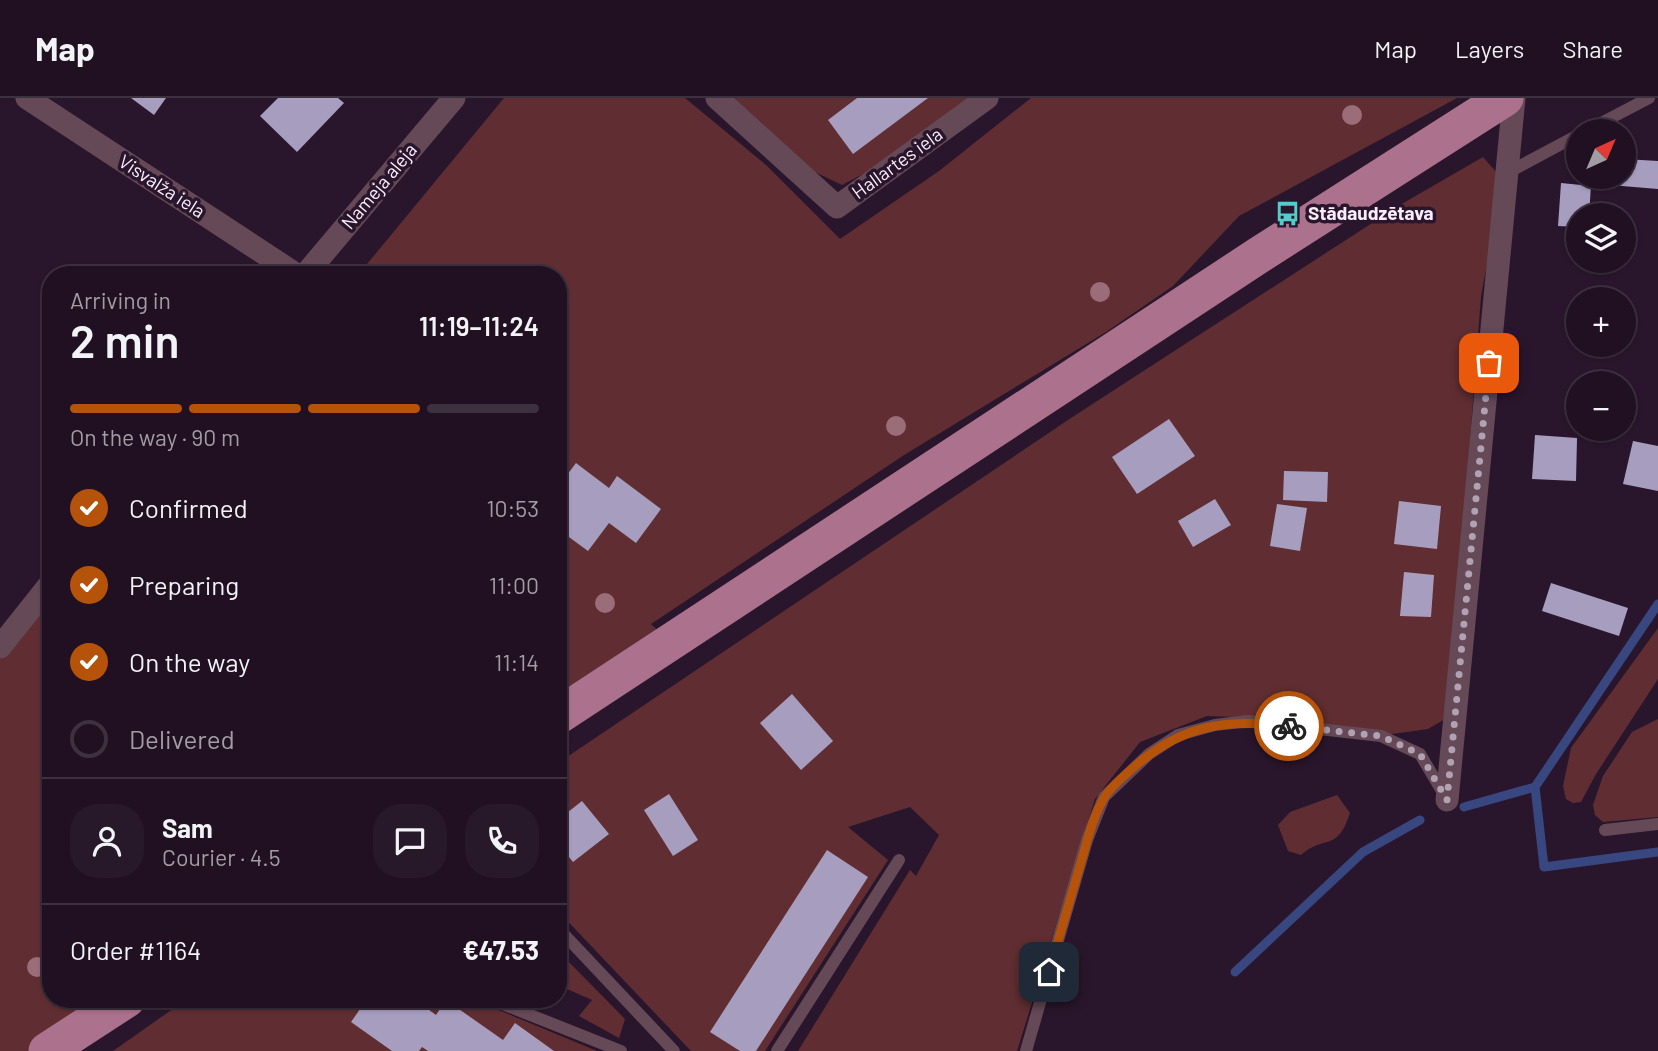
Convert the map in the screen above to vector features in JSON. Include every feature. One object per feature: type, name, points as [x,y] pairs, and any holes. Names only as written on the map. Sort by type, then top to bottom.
[{"type":"main road","points":[[567,710],[1259,255],[1505,98]]},
{"type":"main road","points":[[47,1051],[113,1008]]},
{"type":"street","name":"Visvalža iela","points":[[27,98],[283,266]]},
{"type":"street","name":"Nameja aleja","points":[[313,266],[454,98]]},
{"type":"street","name":"Hallartes iela","points":[[717,98],[837,207],[987,98]]},
{"type":"street","points":[[1447,800],[1514,98]]},
{"type":"street","points":[[0,647],[42,594]]},
{"type":"lane","points":[[1609,119],[1649,98]]},
{"type":"lane","points":[[1507,173],[1566,141]]},
{"type":"lane","points":[[1026,1051],[1087,840],[1104,797],[1149,754],[1178,735],[1215,725],[1248,721],[1381,736],[1420,754],[1447,800]]},
{"type":"lane","points":[[1605,830],[1658,824]]},
{"type":"lane","points":[[777,1051],[899,860]]},
{"type":"lane","points":[[567,938],[674,1051]]},
{"type":"lane","points":[[513,1008],[621,1051]]},
{"type":"shaded area","points":[[504,98],[685,98],[766,165],[840,239],[939,171],[1031,98],[1457,98],[1239,216],[1173,286],[1106,332],[904,455],[651,624],[670,642],[567,710],[567,266],[365,266]]},
{"type":"shaded area","points":[[727,98],[974,98],[889,160],[842,185],[815,172]]},
{"type":"shaded area","points":[[1483,157],[1497,173],[1499,199],[1481,296],[1452,677],[1445,719],[1428,729],[1392,734],[1264,718],[1207,716],[1140,742],[1095,799],[1017,1051],[798,1051],[910,870],[916,876],[939,835],[910,807],[848,827],[888,860],[765,1051],[691,1051],[567,920],[567,757],[1074,416],[1400,205]]},
{"type":"shaded area","points":[[42,597],[42,1008],[113,1008],[47,1051],[0,1051],[0,649]]},
{"type":"shaded area","points":[[1658,628],[1658,679],[1596,774],[1581,802],[1573,803],[1566,799],[1563,786],[1571,748]]},
{"type":"shaded area","points":[[1658,719],[1658,817],[1603,822],[1595,815],[1593,805],[1603,776],[1632,732]]},
{"type":"shaded area","points":[[1337,795],[1350,813],[1340,833],[1301,855],[1288,851],[1278,825],[1290,812]]},
{"type":"shaded area","points":[[567,960],[625,1019],[619,1038],[579,1016],[592,1000],[567,989]]},
{"type":"shaded area","points":[[174,1008],[494,1008],[597,1051],[113,1051]]},
{"type":"building","points":[[131,98],[166,98],[154,115]]},
{"type":"building","points":[[278,98],[338,98],[344,103],[297,152],[260,116]]},
{"type":"building","points":[[857,98],[928,98],[853,154],[828,120]]},
{"type":"building","points":[[1636,160],[1658,161],[1658,189],[1636,187]]},
{"type":"building","points":[[1561,183],[1566,184],[1566,189],[1591,189],[1590,203],[1566,203],[1566,226],[1558,226]]},
{"type":"building","points":[[1169,419],[1195,456],[1137,494],[1112,457]]},
{"type":"building","points":[[1535,435],[1566,437],[1566,441],[1577,441],[1576,481],[1532,479]]},
{"type":"building","points":[[1633,441],[1658,446],[1658,491],[1623,484]]},
{"type":"building","points":[[576,463],[609,488],[617,476],[661,509],[636,543],[609,523],[588,551],[567,536],[567,475]]},
{"type":"building","points":[[1284,471],[1328,472],[1327,502],[1283,500]]},
{"type":"building","points":[[1215,499],[1231,525],[1193,547],[1178,521]]},
{"type":"building","points":[[1399,501],[1441,506],[1437,549],[1394,544]]},
{"type":"building","points":[[1277,504],[1307,508],[1300,551],[1270,546]]},
{"type":"building","points":[[1404,572],[1434,575],[1431,617],[1400,616]]},
{"type":"building","points":[[1551,583],[1628,608],[1619,636],[1542,611]]},
{"type":"building","points":[[792,694],[833,741],[801,770],[760,723]]},
{"type":"building","points":[[669,794],[698,840],[673,856],[644,810]]},
{"type":"building","points":[[582,801],[609,834],[573,862],[567,854],[567,813]]},
{"type":"building","points":[[827,850],[868,877],[756,1051],[740,1051],[710,1032]]},
{"type":"building","points":[[361,1008],[426,1008],[436,1015],[441,1008],[457,1008],[503,1040],[515,1023],[554,1051],[428,1051],[422,1047],[419,1051],[392,1051],[351,1022]]},
{"type":"waterway","points":[[1464,807],[1535,787],[1658,604]]},
{"type":"waterway","points":[[1535,787],[1544,867],[1658,852]]},
{"type":"waterway","points":[[1235,972],[1363,852],[1420,820]]},
{"type":"way so far","points":[[1289,726],[1381,736],[1420,754],[1447,800],[1489,363]]},
{"type":"place","name":"Stādaudzētava","points":[[1288,213]]},
{"type":"route","points":[[1049,972],[1087,840],[1104,797],[1124,776],[1149,754],[1178,735],[1215,725],[1248,721],[1289,726]]}]
